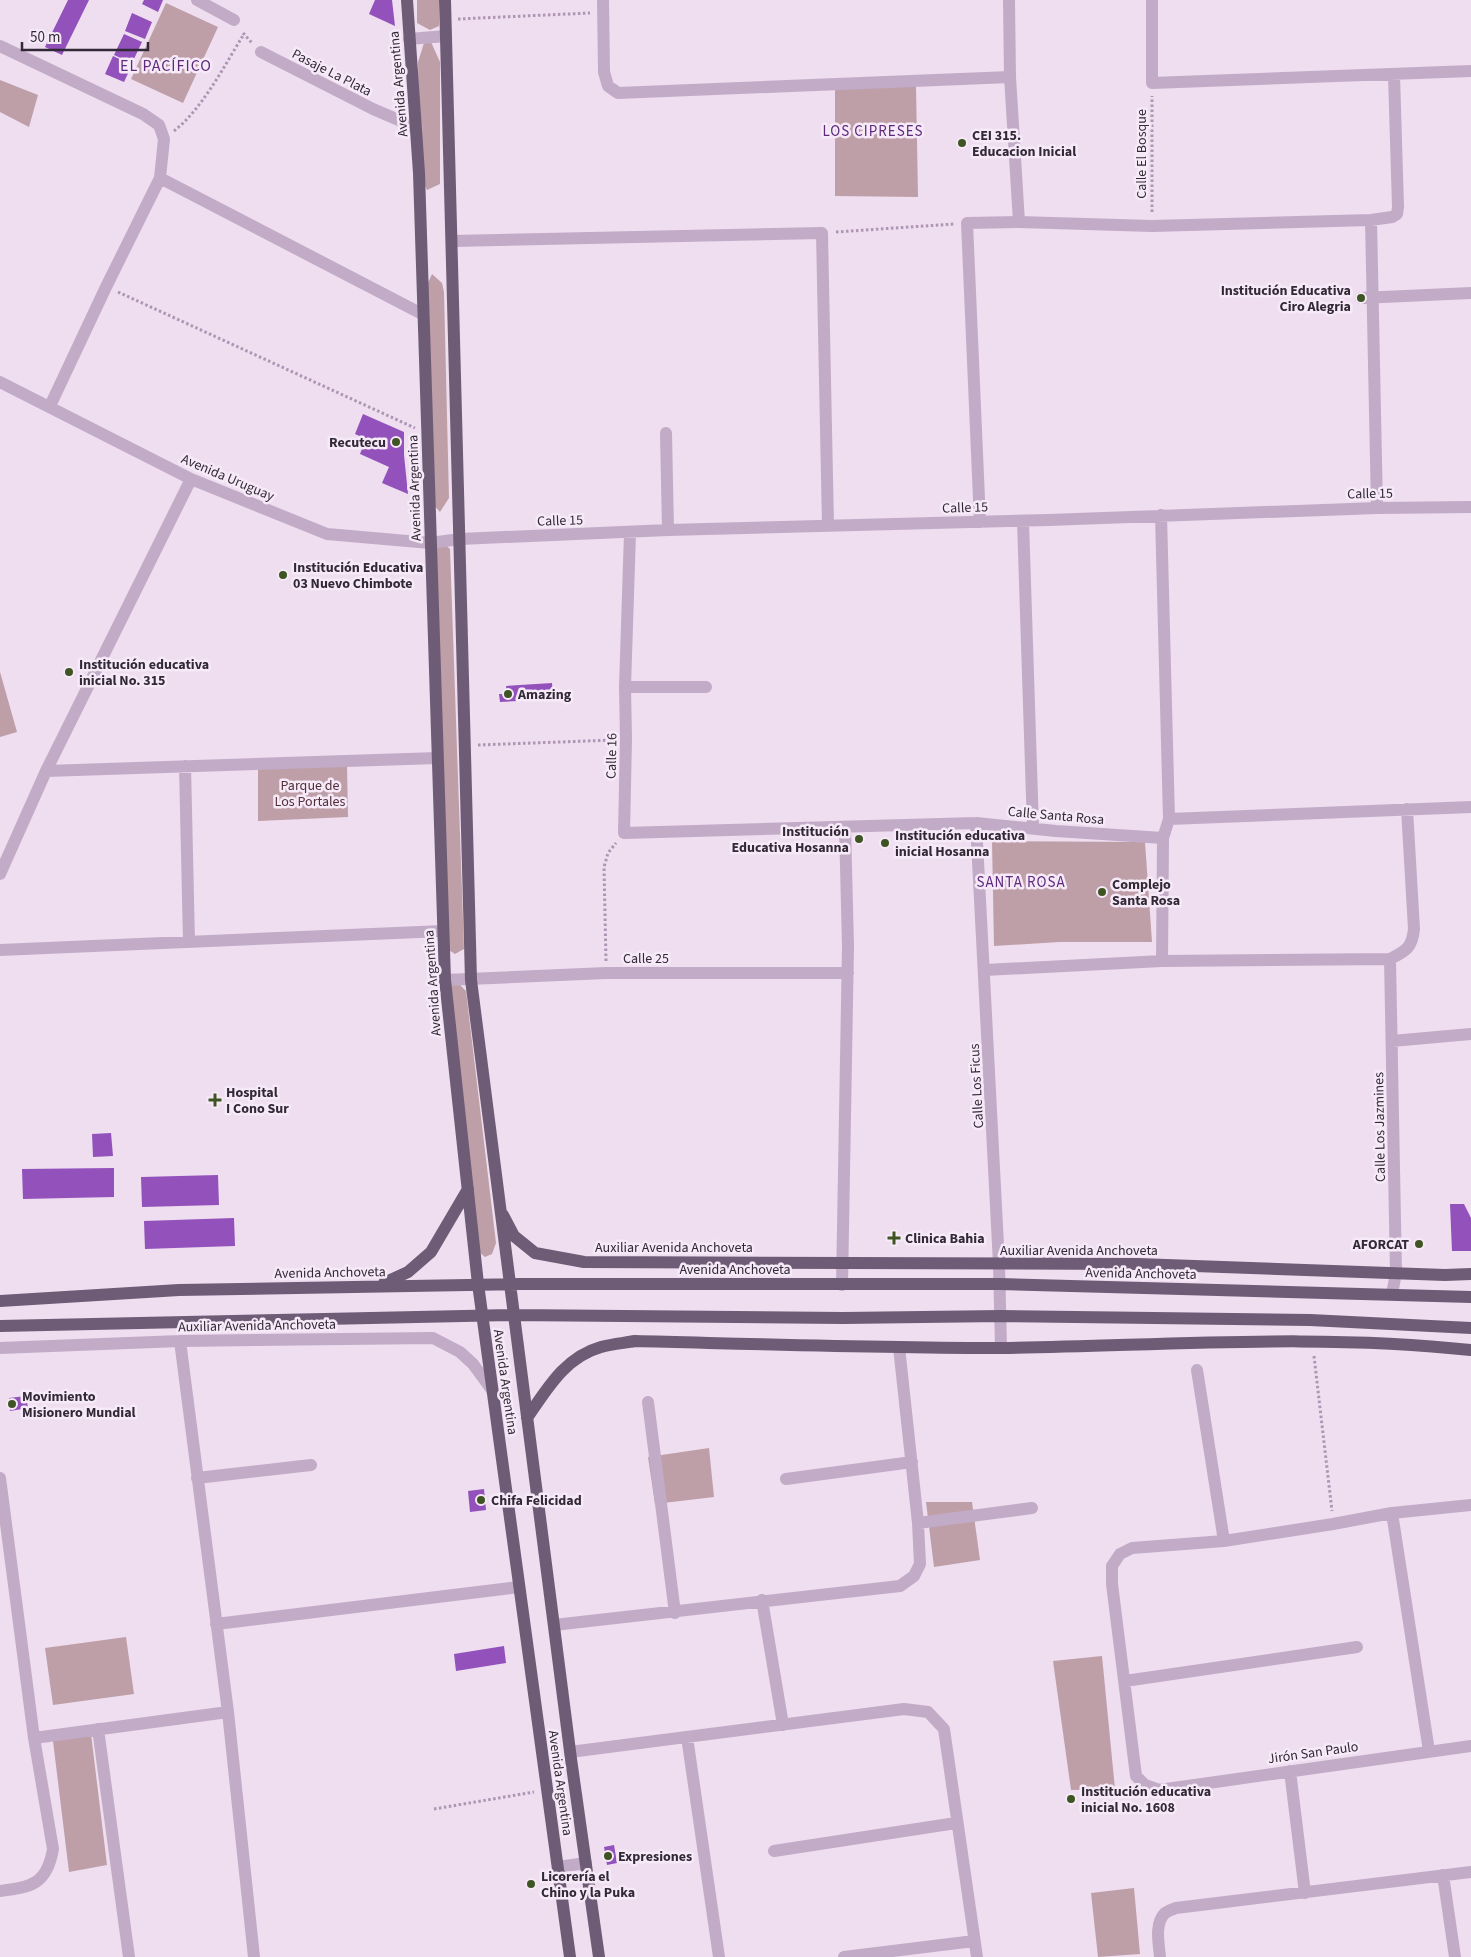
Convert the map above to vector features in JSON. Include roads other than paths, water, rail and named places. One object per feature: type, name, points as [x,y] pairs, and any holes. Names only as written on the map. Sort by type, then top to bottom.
[{"type":"main road","name":"Avenida Argentina","points":[[407,0],[417,128],[445,980],[478,1284],[570,1957]]},
{"type":"main road","name":"Avenida Argentina","points":[[445,0],[471,980],[512,1315],[528,1418],[570,1752],[599,1957]]},
{"type":"main road","points":[[376,1286],[408,1272],[431,1252],[468,1189]]},
{"type":"main road","name":"Auxiliar Avenida Anchoveta","points":[[500,1208],[514,1236],[535,1252],[584,1262],[1138,1264],[1445,1275],[1471,1274]]},
{"type":"main road","name":"Avenida Anchoveta","points":[[0,1301],[179,1290],[478,1284],[1000,1284],[1471,1297]]},
{"type":"main road","points":[[0,1326],[512,1315],[843,1318],[1001,1316],[1310,1320],[1471,1328]]},
{"type":"main road","points":[[528,1418],[560,1371],[580,1355],[601,1347],[636,1341],[1001,1348],[1312,1341],[1428,1345],[1471,1350]]},
{"type":"street","points":[[197,0],[234,20]]},
{"type":"street","points":[[1009,0],[1010,78],[1019,222]]},
{"type":"street","points":[[1152,0],[1152,83],[1471,72]]},
{"type":"street","points":[[603,6],[604,72],[608,86],[618,93],[1010,78]]},
{"type":"street","points":[[409,39],[446,36]]},
{"type":"street","points":[[0,46],[143,114],[159,125],[164,139],[160,178],[50,406]]},
{"type":"street","name":"Pasaje La Plata","points":[[261,52],[373,109],[417,128]]},
{"type":"street","points":[[980,522],[967,224],[1019,222],[1152,226],[1371,220],[1392,217],[1397,214],[1398,207],[1394,75]]},
{"type":"street","points":[[160,178],[424,315]]},
{"type":"street","points":[[1371,220],[1367,297],[1377,508]]},
{"type":"street","points":[[452,241],[822,234],[828,526]]},
{"type":"street","points":[[1367,297],[1471,293]]},
{"type":"street","name":"Avenida Uruguay","points":[[0,382],[191,479],[327,534],[430,543],[460,539]]},
{"type":"street","points":[[666,433],[668,530]]},
{"type":"street","points":[[0,874],[46,771],[191,479]]},
{"type":"street","name":"Calle 15","points":[[460,539],[668,530],[1023,521],[1377,508],[1471,507]]},
{"type":"street","points":[[1161,515],[1169,819],[1163,838],[1162,961]]},
{"type":"street","points":[[1023,521],[1033,828]]},
{"type":"street","name":"Calle 16","points":[[624,833],[625,687],[630,533]]},
{"type":"street","points":[[625,687],[706,687]]},
{"type":"street","points":[[46,771],[438,758]]},
{"type":"street","points":[[185,766],[189,942]]},
{"type":"street","points":[[1169,819],[1407,808],[1471,807]]},
{"type":"street","points":[[985,970],[1162,961],[1390,959],[1405,952],[1412,942],[1414,929],[1407,808]]},
{"type":"street","name":"Calle Santa Rosa","points":[[624,833],[976,823],[1056,832],[1163,838]]},
{"type":"street","name":"Calle Los Ficus","points":[[976,823],[1000,1284],[1001,1348]]},
{"type":"street","points":[[842,1285],[848,972],[845,827]]},
{"type":"street","points":[[0,950],[443,931]]},
{"type":"street","name":"Calle Los Jazmines","points":[[1390,959],[1396,1273],[1392,1294]]},
{"type":"street","name":"Calle 25","points":[[445,980],[606,973],[848,972]]},
{"type":"street","points":[[1392,1041],[1471,1034]]},
{"type":"street","name":"Auxiliar Avenida Anchoveta","points":[[0,1348],[180,1341],[433,1338],[460,1352],[473,1364],[492,1390]]},
{"type":"street","points":[[180,1341],[228,1712],[254,1957]]},
{"type":"street","points":[[554,1625],[675,1613],[762,1600],[900,1586],[914,1576],[920,1564],[918,1523],[899,1346]]},
{"type":"street","points":[[1197,1370],[1224,1541]]},
{"type":"street","points":[[648,1402],[675,1613]]},
{"type":"street","points":[[786,1479],[912,1462]]},
{"type":"street","points":[[197,1478],[311,1465]]},
{"type":"street","points":[[0,1478],[34,1738],[53,1849],[50,1867],[40,1879],[23,1888],[0,1891]]},
{"type":"street","points":[[1356,1647],[1126,1681],[1112,1584],[1112,1566],[1120,1554],[1132,1548],[1224,1541],[1392,1513],[1471,1505]]},
{"type":"street","points":[[918,1523],[1032,1508]]},
{"type":"street","points":[[1392,1513],[1429,1750]]},
{"type":"street","points":[[216,1624],[519,1587]]},
{"type":"street","points":[[762,1600],[783,1725]]},
{"type":"street","name":"Jirón San Paulo","points":[[1126,1681],[1136,1776],[1145,1785],[1159,1790],[1429,1750],[1471,1746]]},
{"type":"street","points":[[570,1752],[904,1710],[928,1712],[944,1729],[956,1823],[977,1957]]},
{"type":"street","points":[[34,1738],[228,1712]]},
{"type":"street","points":[[98,1729],[129,1957]]},
{"type":"street","points":[[687,1737],[719,1957]]},
{"type":"street","points":[[1290,1770],[1305,1893]]},
{"type":"street","points":[[774,1851],[956,1823]]},
{"type":"street","points":[[558,1868],[586,1863]]},
{"type":"street","points":[[1160,1957],[1158,1938],[1160,1923],[1165,1913],[1176,1908],[1471,1872]]},
{"type":"street","points":[[1443,1875],[1455,1957]]},
{"type":"street","points":[[844,1957],[974,1941]]},
{"type":"place","name":"CEI 315. Educacion Inicial","points":[[962,143]]},
{"type":"place","name":"Institución Educativa Ciro Alegria","points":[[1361,298]]},
{"type":"place","name":"Recutecu","points":[[396,442]]},
{"type":"place","name":"Institución Educativa 03 Nuevo Chimbote","points":[[283,575]]},
{"type":"place","name":"Institución educativa inicial No. 315","points":[[69,672]]},
{"type":"place","name":"Amazing","points":[[508,694]]},
{"type":"place","name":"Institución Educativa Hosanna","points":[[859,839]]},
{"type":"place","name":"Institución educativa inicial Hosanna","points":[[885,843]]},
{"type":"place","name":"Complejo Santa Rosa","points":[[1102,892]]},
{"type":"place","name":"Hospital I Cono Sur","points":[[215,1100]]},
{"type":"place","name":"Clinica Bahia","points":[[894,1238]]},
{"type":"place","name":"AFORCAT","points":[[1419,1244]]},
{"type":"place","name":"Movimiento Misionero Mundial","points":[[12,1404]]},
{"type":"place","name":"Chifa Felicidad","points":[[481,1500]]},
{"type":"place","name":"Institución educativa inicial No. 1608","points":[[1071,1799]]},
{"type":"place","name":"Expresiones","points":[[608,1856]]},
{"type":"place","name":"Licorería el Chino y la Puka","points":[[531,1884]]},
{"type":"district","name":"EL PACÍFICO","points":[[166,65]]},
{"type":"district","name":"LOS CIPRESES","points":[[873,131]]},
{"type":"district","name":"SANTA ROSA","points":[[1021,882]]},
{"type":"park label","name":"Parque de Los Portales","points":[[310,794]]}]
